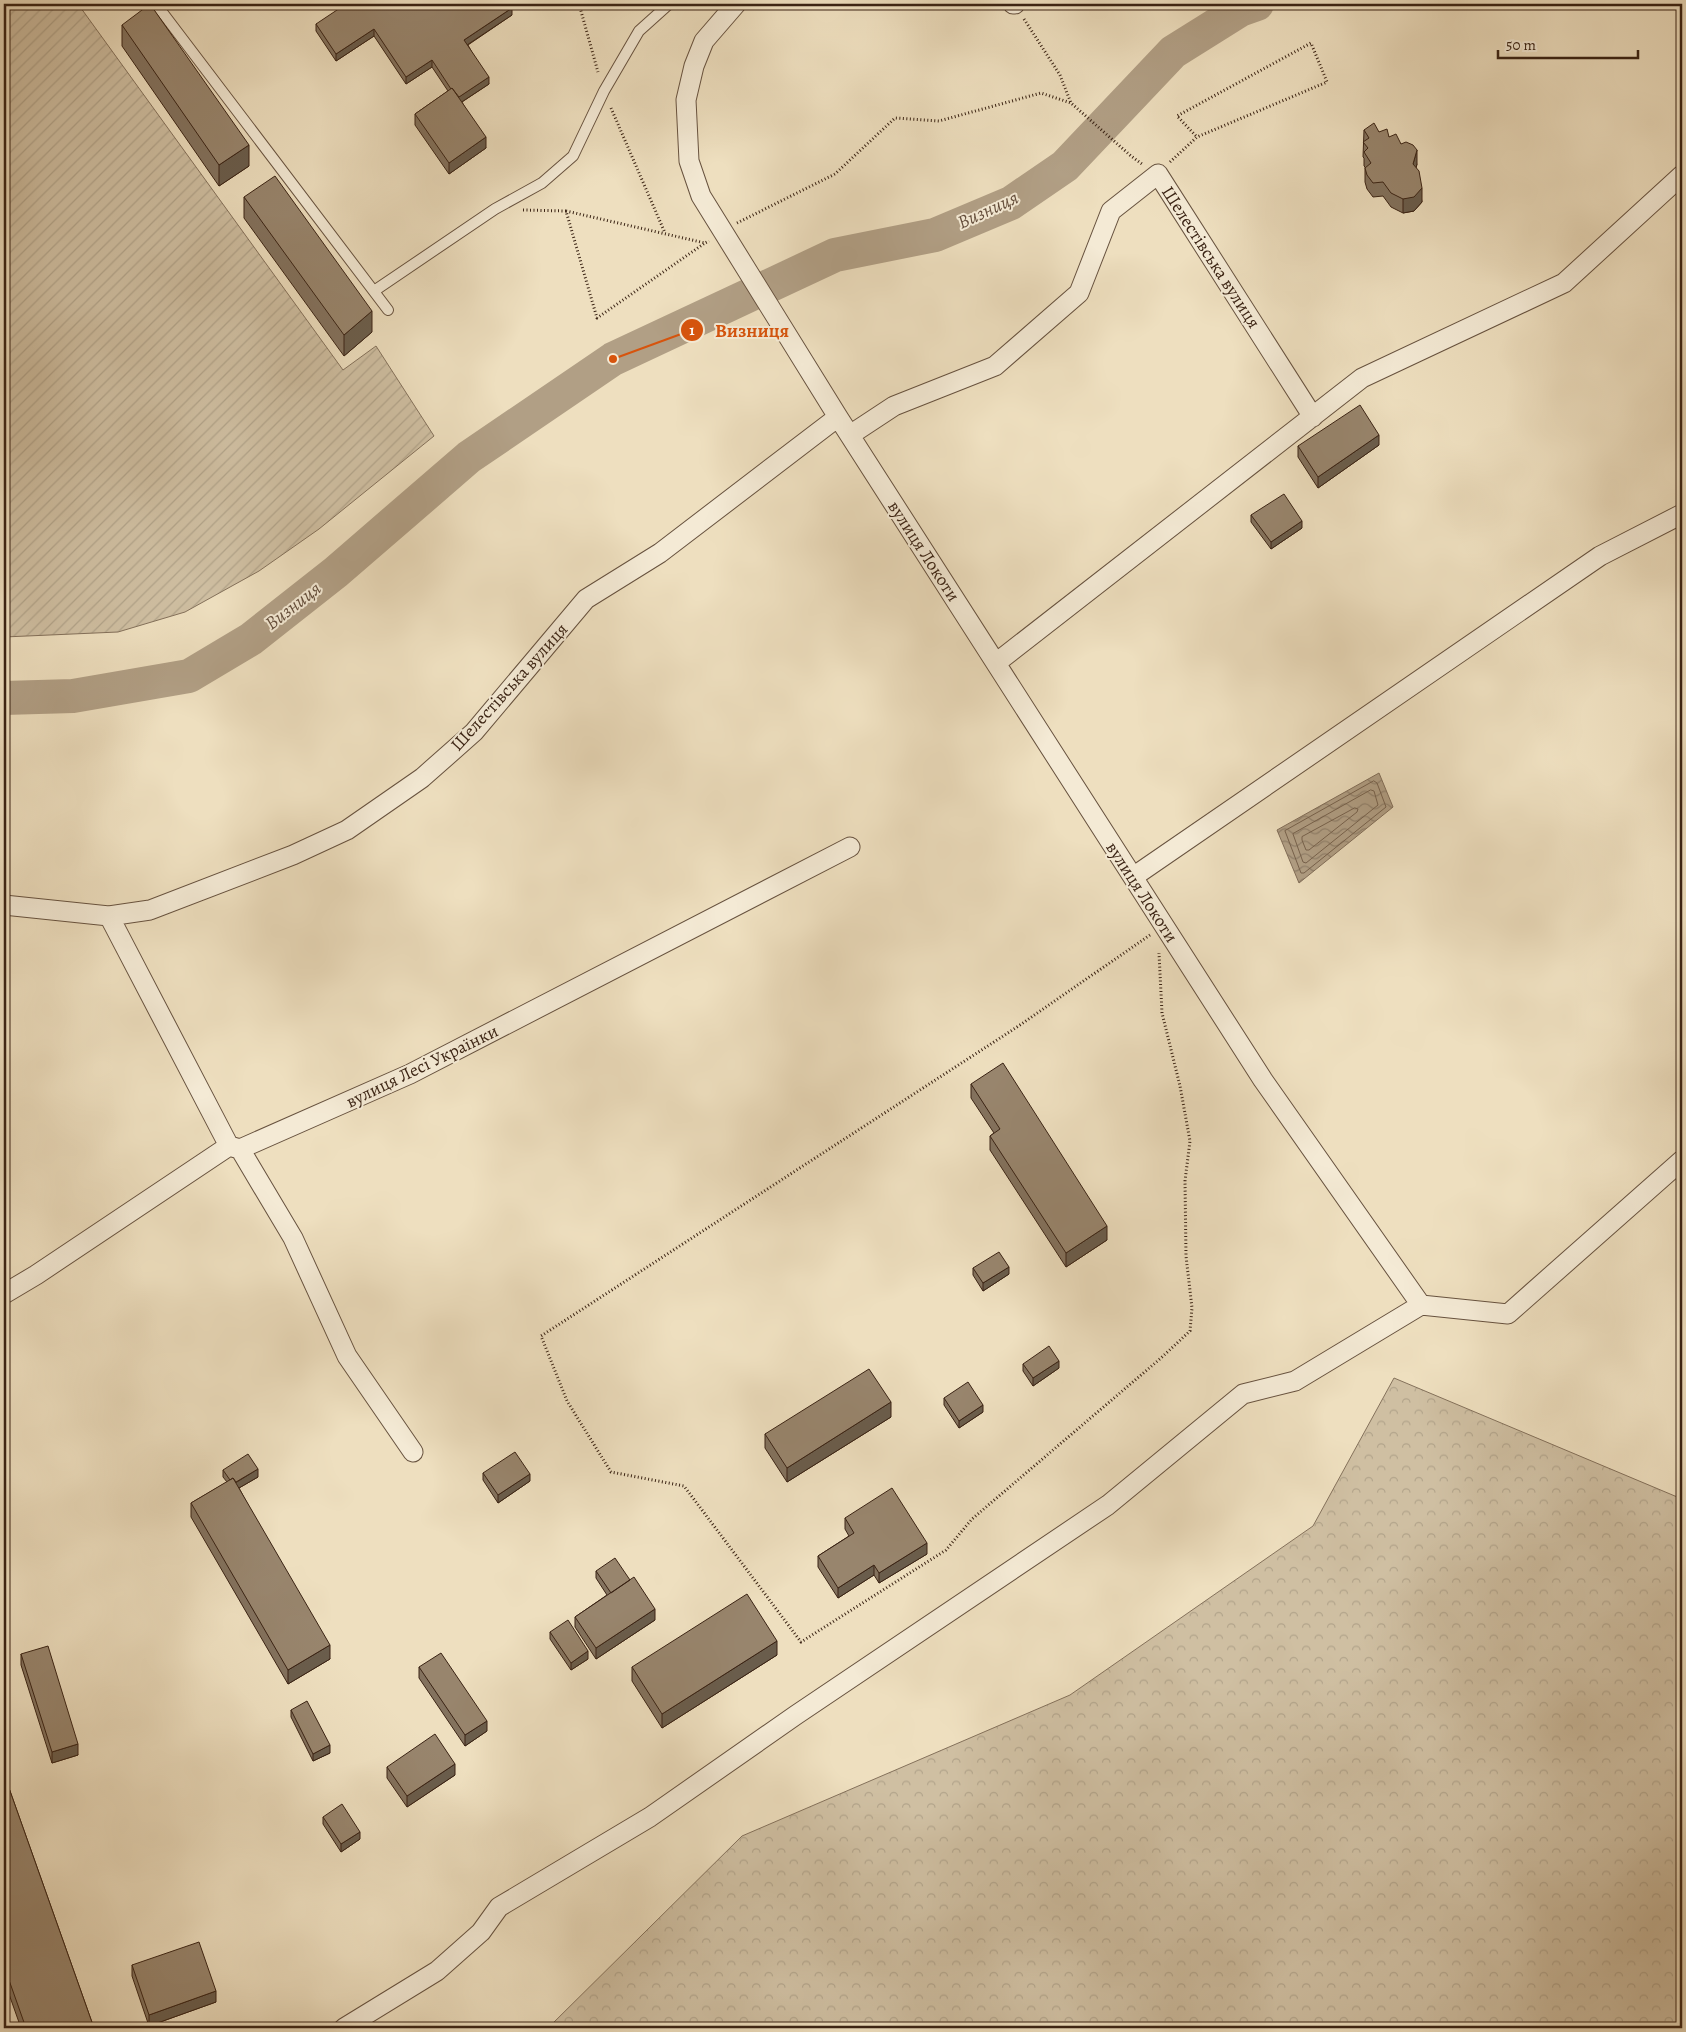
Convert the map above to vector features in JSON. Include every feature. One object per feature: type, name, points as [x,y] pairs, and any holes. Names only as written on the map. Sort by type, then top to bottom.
[{"type":"street","name":"вулиця Локоти","points":[[736,4],[704,41],[694,66],[686,100],[689,161],[701,196],[838,417],[1133,877],[1160,928],[1263,1080],[1421,1305]]},
{"type":"street","name":"Шелестівська вулиця","points":[[850,435],[894,406],[995,366],[1079,293],[1111,211],[1158,174],[1314,417]]},
{"type":"street","points":[[996,663],[1362,378],[1564,283],[1682,175]]},
{"type":"street","name":"Шелестівська вулиця","points":[[4,905],[109,916],[150,910],[293,855],[347,830],[422,778],[474,732],[586,600],[660,553],[838,417]]},
{"type":"street","points":[[1133,877],[1600,556],[1682,514]]},
{"type":"street","name":"вулиця Лесі Українки","points":[[4,1294],[36,1276],[234,1148],[410,1074],[850,847]]},
{"type":"street","points":[[109,916],[234,1148],[293,1238],[347,1356],[413,1452]]},
{"type":"street","points":[[344,2028],[437,1971],[481,1932],[499,1907],[650,1817],[796,1715],[1108,1505],[1243,1394],[1295,1381],[1421,1305],[1508,1314],[1682,1160]]},
{"type":"lane","points":[[156,4],[388,310]]},
{"type":"lane","points":[[374,291],[495,209],[542,183],[573,156],[604,91],[639,30],[669,4]]},
{"type":"path","points":[[579,4],[604,91],[665,234]]},
{"type":"path","points":[[1014,4],[1060,75],[1071,104]]},
{"type":"path","points":[[1311,43],[1327,82],[1197,137],[1177,116],[1311,43]]},
{"type":"path","points":[[566,211],[597,318],[705,243],[725,237],[835,174],[895,118],[939,121],[1041,93],[1071,104],[1131,156]]},
{"type":"path","points":[[495,209],[566,211],[705,243]]},
{"type":"path","points":[[1160,928],[1162,1013],[1180,1086],[1190,1141],[1185,1181],[1186,1256],[1192,1308],[1190,1331],[1161,1358],[972,1519],[946,1550],[801,1642],[684,1486],[611,1472],[567,1401],[541,1336],[1017,1027],[1160,928]]},
{"type":"green space","points":[[4,4],[78,4],[343,370],[376,346],[434,436],[319,529],[259,571],[185,612],[118,632],[4,637]]},
{"type":"green space","points":[[1394,1378],[1682,1499],[1682,2028],[548,2028],[742,1836],[1070,1695],[1313,1526]]},
{"type":"water","points":[[1379,773],[1393,807],[1299,883],[1277,830]]},
{"type":"building","points":[[150,4],[249,145],[219,165],[122,25]]},
{"type":"building","points":[[346,4],[510,4],[512,8],[464,40],[489,77],[459,97],[451,89],[432,60],[406,77],[374,29],[336,54],[316,24]]},
{"type":"building","points":[[452,88],[486,137],[449,163],[415,114]]},
{"type":"building","points":[[1374,123],[1379,132],[1387,129],[1389,137],[1396,134],[1401,144],[1406,142],[1413,145],[1417,150],[1413,164],[1419,171],[1422,188],[1414,197],[1403,199],[1391,193],[1383,182],[1373,183],[1367,175],[1365,168],[1371,163],[1364,152],[1368,148],[1363,142],[1369,138],[1364,130]]},
{"type":"building","points":[[275,176],[372,311],[344,335],[244,197]]},
{"type":"building","points":[[1360,405],[1379,435],[1318,477],[1298,446]]},
{"type":"building","points":[[1284,494],[1302,521],[1271,542],[1251,515]]},
{"type":"building","points":[[1003,1063],[1107,1226],[1066,1253],[990,1136],[1000,1129],[971,1084]]},
{"type":"building","points":[[999,1252],[1009,1267],[983,1283],[973,1268]]},
{"type":"building","points":[[1049,1346],[1059,1361],[1033,1378],[1023,1364]]},
{"type":"building","points":[[869,1369],[891,1402],[787,1468],[765,1434]]},
{"type":"building","points":[[968,1382],[983,1405],[959,1421],[944,1398]]},
{"type":"building","points":[[515,1452],[530,1474],[498,1495],[483,1473]]},
{"type":"building","points":[[248,1454],[258,1469],[236,1482],[233,1478],[230,1480],[223,1470]]},
{"type":"building","points":[[233,1478],[330,1645],[288,1670],[191,1503]]},
{"type":"building","points":[[892,1488],[927,1543],[879,1573],[874,1565],[838,1588],[818,1556],[854,1533],[845,1518]]},
{"type":"building","points":[[615,1558],[630,1580],[611,1593],[596,1571]]},
{"type":"building","points":[[634,1577],[655,1609],[596,1648],[575,1617]]},
{"type":"building","points":[[747,1594],[777,1641],[662,1714],[632,1667]]},
{"type":"building","points":[[568,1620],[588,1651],[571,1663],[550,1632]]},
{"type":"building","points":[[48,1646],[78,1744],[52,1752],[21,1654]]},
{"type":"building","points":[[441,1653],[487,1721],[465,1735],[419,1667]]},
{"type":"building","points":[[307,1701],[330,1745],[313,1754],[291,1710]]},
{"type":"building","points":[[435,1734],[455,1764],[407,1796],[387,1767]]},
{"type":"building","points":[[4,1774],[94,2028],[26,2028],[4,1966]]},
{"type":"building","points":[[342,1804],[360,1832],[341,1844],[323,1817]]},
{"type":"building","points":[[199,1942],[216,1991],[149,2015],[132,1965]]},
{"type":"waterway","name":"Визниця","points":[[4,698],[73,696],[189,676],[251,639],[336,572],[469,457],[613,359],[835,255],[935,235],[1011,203],[1065,166],[1173,52],[1240,10],[1257,4]]},
{"type":"place","name":"Визниця","points":[[613,359]]}]
